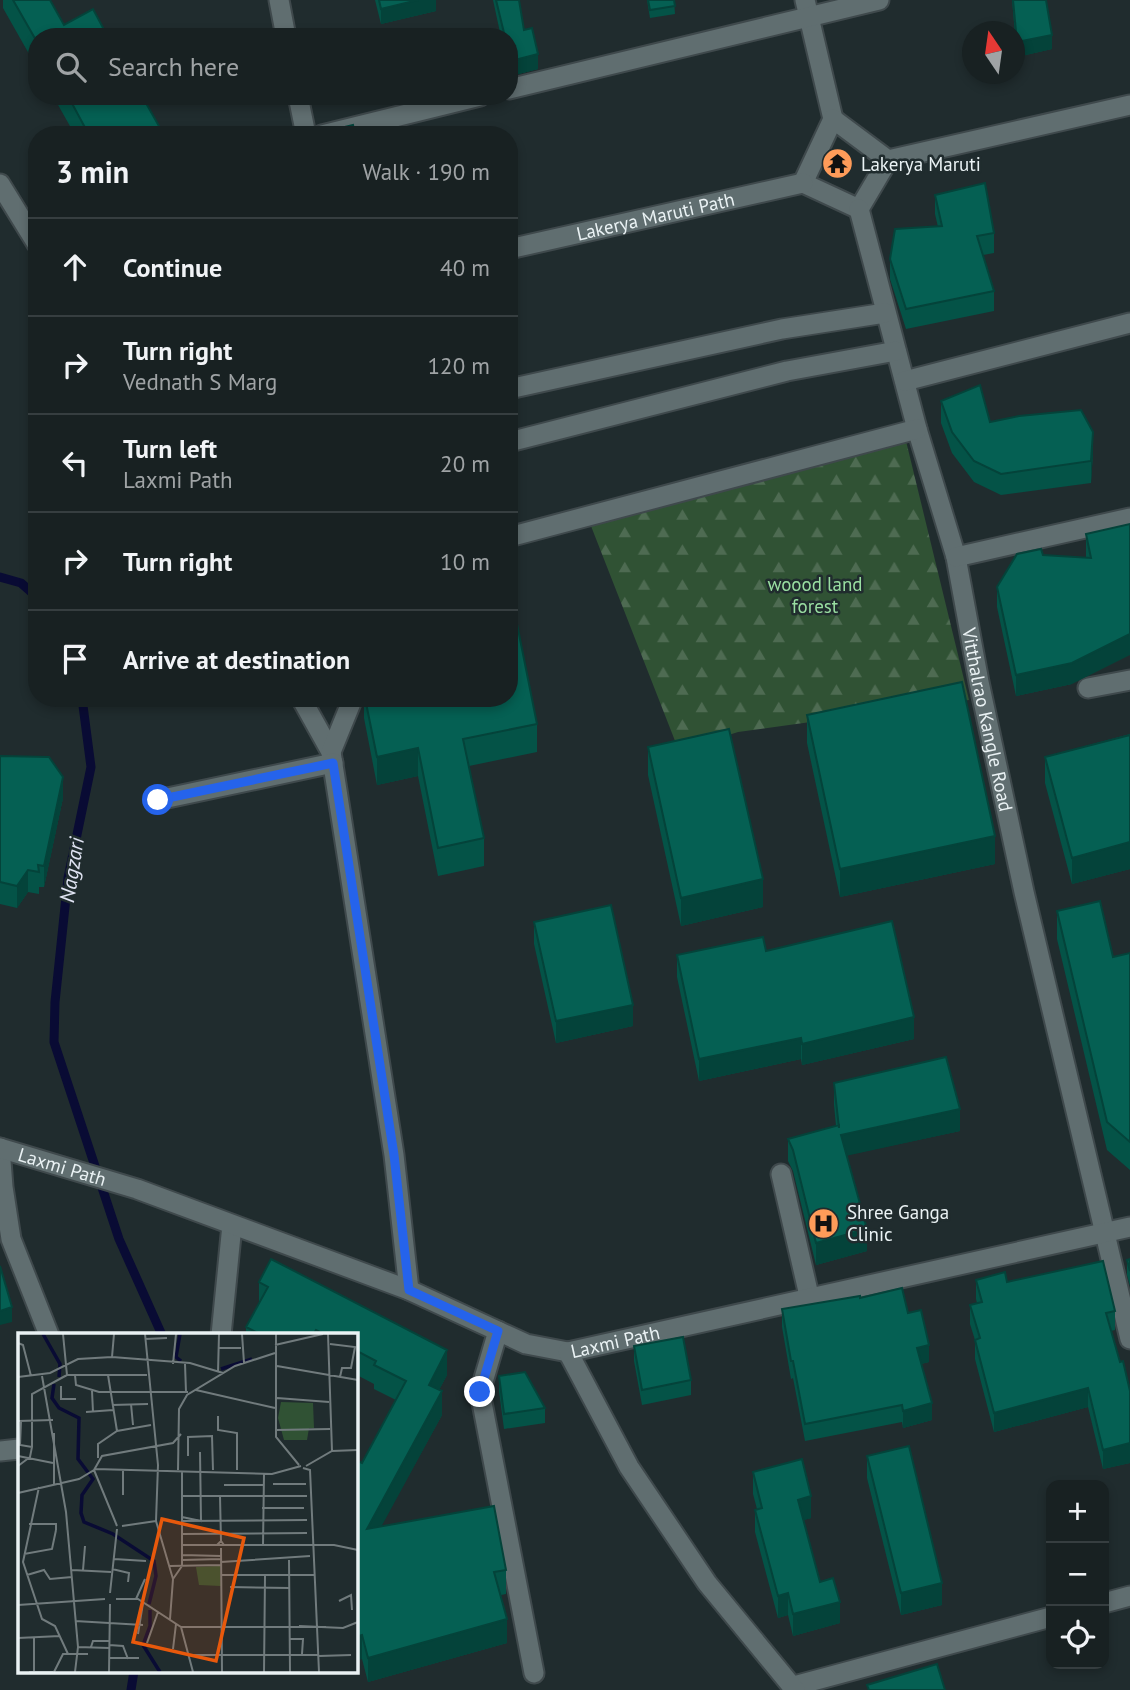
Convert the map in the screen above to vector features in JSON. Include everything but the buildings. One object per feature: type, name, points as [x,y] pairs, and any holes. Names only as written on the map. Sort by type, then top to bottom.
[{"type":"street","points":[[279,0],[284,28]]},
{"type":"street","points":[[518,87],[807,8],[879,0]]},
{"type":"street","points":[[807,8],[834,119],[888,160]]},
{"type":"street","points":[[300,105],[304,126]]},
{"type":"street","points":[[358,126],[443,105]]},
{"type":"street","points":[[834,119],[803,183],[859,209],[888,160],[1130,105]]},
{"type":"street","name":"Lakerya Maruti Path","points":[[518,246],[803,183]]},
{"type":"street","points":[[0,184],[28,229]]},
{"type":"street","name":"Vitthalrao Kangle Road","points":[[859,209],[917,429],[956,557],[979,682],[1024,892],[1130,1339]]},
{"type":"street","points":[[518,387],[782,329],[885,313]]},
{"type":"street","points":[[905,381],[1130,323]]},
{"type":"street","points":[[518,440],[787,371],[896,351]]},
{"type":"street","points":[[518,535],[917,429]]},
{"type":"street","points":[[956,557],[1130,518]]},
{"type":"street","points":[[1088,688],[1130,680]]},
{"type":"street","points":[[306,707],[332,758],[394,1155],[409,1290]]},
{"type":"street","points":[[332,758],[349,707]]},
{"type":"street","points":[[158,800],[332,758]]},
{"type":"street","points":[[0,1148],[11,1239],[48,1333]]},
{"type":"street","name":"Laxmi Path","points":[[0,1148],[114,1182],[409,1290],[526,1344],[568,1352],[1130,1227]]},
{"type":"street","points":[[781,1174],[810,1300]]},
{"type":"street","points":[[221,1333],[232,1225]]},
{"type":"street","points":[[498,1331],[480,1392],[534,1673]]},
{"type":"street","points":[[568,1352],[629,1467],[652,1502],[707,1583],[795,1688],[1046,1618]]},
{"type":"street","points":[[0,1451],[18,1449]]},
{"type":"street","points":[[1109,1602],[1130,1596]]},
{"type":"green space","name":"woood land forest","points":[[906,441],[969,700],[738,732],[679,751],[591,526]]},
{"type":"waterway","name":"Nagzari","points":[[0,577],[21,583],[28,589]]},
{"type":"waterway","name":"Nagzari","points":[[83,707],[91,767],[68,878],[55,1002],[54,1042],[119,1239],[161,1333]]},
{"type":"waterway","points":[[131,1690],[134,1672]]},
{"type":"place","name":"Lakerya Maruti","points":[[838,164]]},
{"type":"place","name":"Shree Ganga Clinic","points":[[824,1223]]},
{"type":"route","points":[[158,800],[333,763],[394,1155],[409,1290],[498,1331],[480,1392]]}]
